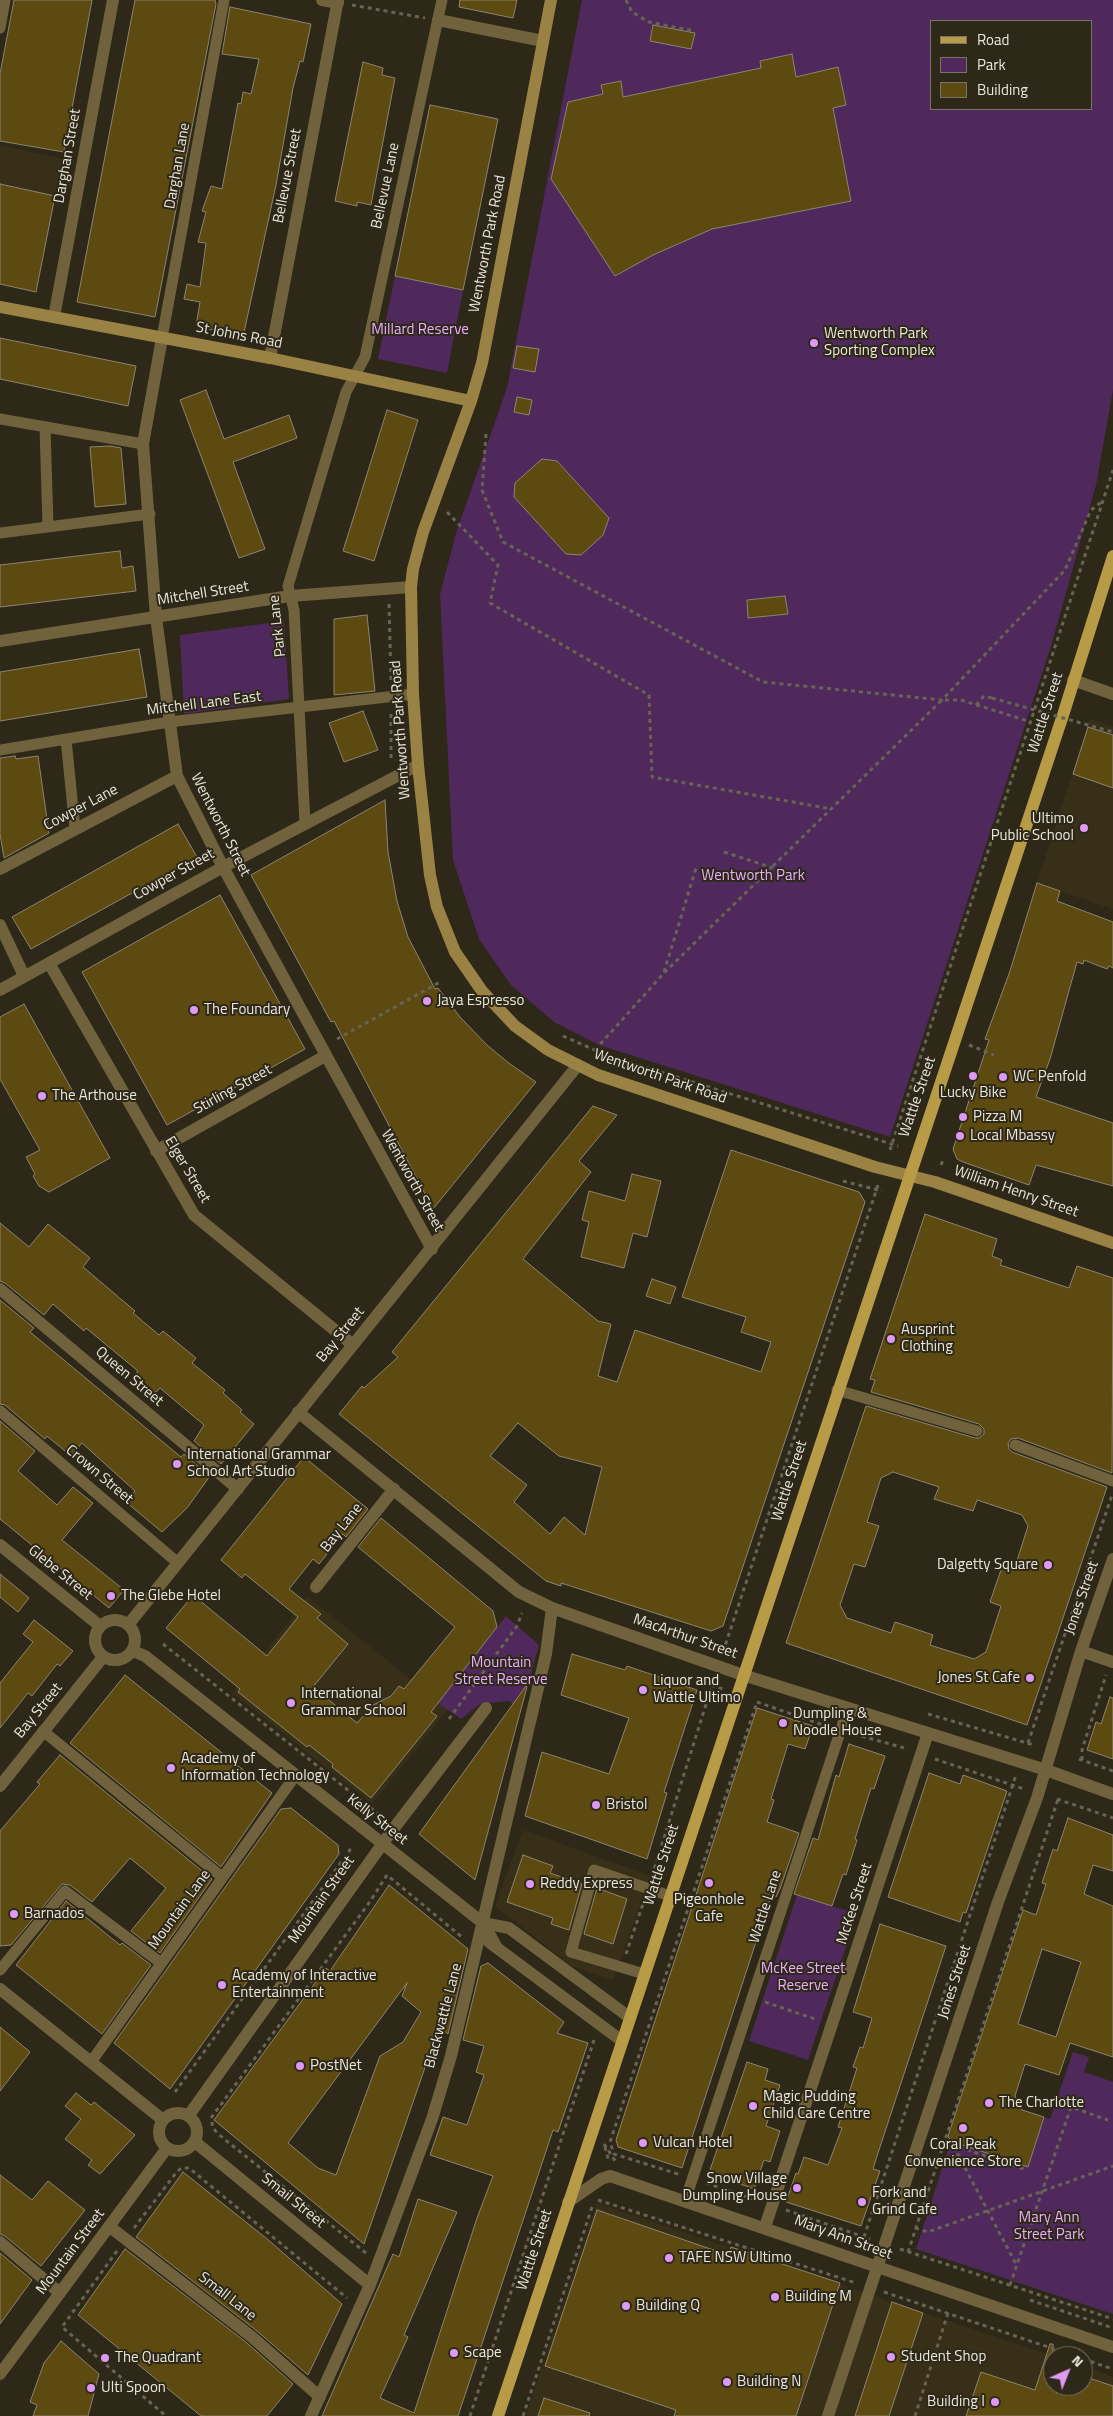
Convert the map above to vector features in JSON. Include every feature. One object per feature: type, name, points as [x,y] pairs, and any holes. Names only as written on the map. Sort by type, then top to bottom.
[{"type":"main road","name":"Wattle Street","points":[[498,2416],[1113,556]]},
{"type":"street","name":"Darghan Street","points":[[54,317],[113,0]]},
{"type":"street","points":[[322,0],[338,2]]},
{"type":"street","name":"Wentworth Park Road","points":[[551,0],[482,363],[471,401],[434,500],[413,569],[411,588],[413,694],[418,765],[430,875],[437,907],[455,952],[482,991],[515,1026],[548,1050],[617,1082],[908,1176]]},
{"type":"street","name":"Bellevue Street","points":[[270,358],[338,2]]},
{"type":"street","points":[[438,20],[543,41]]},
{"type":"street","name":"St Johns Road","points":[[0,307],[270,358],[471,401]]},
{"type":"street","name":"Wentworth Street","points":[[162,338],[143,444],[150,514],[156,618],[177,776],[223,867],[432,1249]]},
{"type":"street","name":"Mitchell Street","points":[[0,641],[290,596],[411,588]]},
{"type":"street","points":[[1073,680],[1113,694]]},
{"type":"street","name":"Cowper Street","points":[[0,990],[223,867],[418,765]]},
{"type":"street","name":"Cowper Lane","points":[[0,869],[177,776]]},
{"type":"street","points":[[0,925],[24,976]]},
{"type":"street","name":"Elger Street","points":[[48,963],[194,1214],[353,1345]]},
{"type":"street","name":"Stirling Street","points":[[156,1151],[326,1056]]},
{"type":"street","name":"Bay Street","points":[[128,1625],[578,1065]]},
{"type":"street","name":"William Henry Street","points":[[908,1176],[935,1182],[1046,1218],[1113,1243]]},
{"type":"street","name":"Queen Street","points":[[0,1289],[238,1490]]},
{"type":"street","name":"MacArthur Street","points":[[298,1412],[520,1592],[552,1608],[743,1675],[1046,1770],[1113,1794]]},
{"type":"street","name":"Bay Lane","points":[[316,1587],[394,1489]]},
{"type":"street","name":"Glebe Street","points":[[0,1545],[100,1626]]},
{"type":"street","name":"Jones Street","points":[[828,2416],[875,2268],[998,1902],[1046,1770],[1081,1651],[1113,1559]]},
{"type":"street","name":"Blackwattle Lane","points":[[311,2416],[370,2285],[432,2119],[448,2065],[480,1938],[546,1654],[552,1608]]},
{"type":"street","points":[[111,1620],[123,1621],[134,1632],[136,1642],[133,1651],[119,1660],[104,1657],[96,1646],[96,1632],[100,1626],[111,1620]]},
{"type":"street","name":"Kelly Street","points":[[133,1651],[145,1656],[483,1923],[496,1946]]},
{"type":"street","points":[[1081,1651],[1112,1661]]},
{"type":"street","name":"Bay Street","points":[[0,1786],[104,1657]]},
{"type":"street","name":"Mountain Street","points":[[189,2115],[382,1845],[486,1708]]},
{"type":"street","name":"McKee Street","points":[[765,2227],[928,1734]]},
{"type":"street","name":"Kelly Street","points":[[483,1923],[509,1928],[629,2017]]},
{"type":"street","name":"Kelly Street","points":[[480,1938],[496,1946],[622,2040]]},
{"type":"street","points":[[0,1989],[163,2120]]},
{"type":"street","points":[[178,2112],[189,2115],[198,2130],[195,2142],[191,2147],[179,2151],[167,2148],[162,2143],[159,2131],[163,2120],[178,2112]]},
{"type":"street","name":"Smail Street","points":[[195,2142],[370,2285]]},
{"type":"street","name":"Mountain Street","points":[[0,2374],[167,2148]]},
{"type":"street","name":"Mary Ann Street","points":[[568,2202],[601,2179],[610,2176],[765,2227],[875,2268],[1113,2347]]},
{"type":"street","name":"Small Lane","points":[[110,2227],[252,2338],[320,2397]]},
{"type":"street","points":[[0,2242],[60,2293]]},
{"type":"lane","points":[[0,28],[5,0]]},
{"type":"lane","name":"Darghan Lane","points":[[162,338],[224,0]]},
{"type":"lane","name":"Bellevue Lane","points":[[356,377],[365,358],[442,0]]},
{"type":"lane","name":"Park Lane","points":[[305,823],[294,610],[288,586],[346,392],[356,377]]},
{"type":"lane","points":[[0,419],[143,444]]},
{"type":"lane","points":[[45,428],[48,525]]},
{"type":"lane","points":[[0,533],[48,525],[150,514]]},
{"type":"lane","name":"Mitchell Lane East","points":[[0,750],[169,722],[413,694]]},
{"type":"lane","points":[[66,738],[75,829]]},
{"type":"lane","points":[[837,1390],[977,1431]]},
{"type":"lane","name":"Crown Street","points":[[0,1411],[178,1562]]},
{"type":"lane","points":[[1015,1445],[1113,1481]]},
{"type":"lane","name":"Wattle Lane","points":[[685,2201],[848,1708]]},
{"type":"lane","points":[[44,1731],[222,1878]]},
{"type":"lane","name":"Mountain Lane","points":[[91,2062],[295,1776]]},
{"type":"lane","points":[[644,1974],[570,1952],[594,1870],[670,1896]]},
{"type":"lane","points":[[0,1970],[65,1891],[161,1963]]},
{"type":"path","points":[[626,0],[632,12],[640,18],[695,31]]},
{"type":"path","points":[[338,2],[438,20]]},
{"type":"path","points":[[486,434],[482,490],[503,542],[763,682],[942,700],[961,700],[1031,722]]},
{"type":"path","points":[[890,1150],[1113,470]]},
{"type":"path","points":[[434,500],[498,565],[490,603],[649,695],[652,777],[832,809]]},
{"type":"path","points":[[595,1050],[664,973],[942,700],[1065,570],[1091,510],[1103,501]]},
{"type":"path","points":[[976,705],[984,696],[1113,732]]},
{"type":"path","points":[[724,852],[773,868]]},
{"type":"path","points":[[664,973],[697,865]]},
{"type":"path","points":[[336,1039],[440,982]]},
{"type":"path","points":[[563,1036],[595,1050],[898,1146]]},
{"type":"path","points":[[954,1040],[994,1054]]},
{"type":"path","points":[[1045,1073],[1063,1079]]},
{"type":"path","points":[[941,1165],[943,1160]]},
{"type":"path","points":[[843,1181],[882,1191]]},
{"type":"path","points":[[725,1646],[878,1185]]},
{"type":"path","points":[[1028,1743],[1113,1491]]},
{"type":"path","points":[[449,1719],[517,1626],[522,1613]]},
{"type":"path","points":[[163,1644],[377,1813]]},
{"type":"path","points":[[1112,1661],[1082,1750],[1081,1760],[1113,1771]]},
{"type":"path","points":[[621,1968],[712,1683],[718,1688]]},
{"type":"path","points":[[686,2177],[614,2154],[610,2142],[755,1701],[827,1726]]},
{"type":"path","points":[[850,1733],[912,1751]]},
{"type":"path","points":[[932,1758],[1026,1790]]},
{"type":"path","points":[[864,2237],[1019,1768]]},
{"type":"path","points":[[1049,1796],[1113,1818]]},
{"type":"path","points":[[1058,1799],[907,2251],[1113,2319]]},
{"type":"path","name":"Mountain Street","points":[[175,2092],[352,1847]]},
{"type":"path","name":"Smail Street","points":[[378,2263],[213,2128],[211,2118],[358,1918],[387,1875]]},
{"type":"path","points":[[764,2002],[824,2022]]},
{"type":"path","points":[[470,2416],[594,2040]]},
{"type":"path","points":[[621,2093],[629,2087]]},
{"type":"path","points":[[1010,2285],[1071,2107],[1108,2120]]},
{"type":"path","points":[[944,2142],[1027,2170]]},
{"type":"path","points":[[955,2146],[954,2149],[1017,2264]]},
{"type":"path","points":[[916,2228],[928,2232],[1113,2166]]},
{"type":"path","points":[[171,2180],[182,2168],[190,2168],[359,2308]]},
{"type":"path","points":[[701,2182],[766,2203]]},
{"type":"path","points":[[523,2416],[595,2198],[1045,2346]]},
{"type":"path","points":[[779,2207],[872,2239]]},
{"type":"path","points":[[915,2416],[948,2314]]},
{"type":"path","points":[[62,2327],[166,2416]]},
{"type":"path","points":[[1093,2362],[1112,2367]]},
{"type":"shaded area","points":[[0,145],[64,159],[55,196],[0,184]]},
{"type":"shaded area","name":"Ultimo Public School","points":[[1090,719],[1113,727],[1113,909],[1037,883]]},
{"type":"shaded area","name":"International Grammar School","points":[[308,1597],[448,1709],[372,1804],[232,1693]]},
{"type":"shaded area","points":[[523,1830],[651,1876],[613,1980],[573,1967],[495,1906]]},
{"type":"shaded area","name":"TAFE NSW Ultimo","points":[[597,2203],[1043,2353],[1043,2396],[1093,2396],[1093,2370],[1113,2377],[1113,2416],[526,2416]]},
{"type":"green space","name":"Wentworth Park","points":[[582,0],[1113,0],[1113,390],[1096,485],[1052,643],[890,1137],[599,1045],[554,1022],[511,985],[479,939],[453,860],[440,594],[457,530],[507,388]]},
{"type":"green space","name":"Millard Reserve","points":[[395,276],[463,290],[447,373],[378,359]]},
{"type":"green space","points":[[284,621],[289,699],[184,714],[180,635]]},
{"type":"green space","name":"Mountain Street Reserve","points":[[506,1616],[539,1645],[521,1710],[509,1701],[480,1704],[461,1719],[438,1703]]},
{"type":"green space","name":"McKee Street Reserve","points":[[797,1895],[857,1914],[808,2060],[749,2041]]},
{"type":"green space","name":"Mary Ann Street Park","points":[[1073,2052],[1089,2057],[1084,2072],[1113,2082],[1113,2314],[916,2249],[951,2141],[1028,2167],[1044,2117],[1050,2119]]},
{"type":"building","points":[[14,0],[92,0],[64,152],[0,141],[0,74]]},
{"type":"building","points":[[135,0],[215,0],[216,4],[155,317],[77,302]]},
{"type":"building","points":[[460,0],[517,0],[513,18],[459,7]]},
{"type":"building","points":[[230,7],[311,24],[303,62],[300,61],[293,88],[276,185],[243,337],[196,326],[200,302],[184,299],[187,284],[200,287],[206,243],[198,242],[206,212],[202,211],[211,186],[222,189],[238,103],[241,104],[243,92],[251,94],[259,59],[222,54]]},
{"type":"building","points":[[653,25],[695,33],[691,49],[650,41]]},
{"type":"building","points":[[792,54],[796,77],[838,67],[846,105],[833,108],[851,201],[712,229],[653,255],[615,276],[551,179],[568,102],[603,94],[601,85],[621,81],[623,97],[761,68],[760,61]]},
{"type":"building","points":[[363,62],[383,68],[382,75],[395,78],[371,205],[357,202],[357,206],[335,201]]},
{"type":"building","points":[[430,105],[498,119],[463,290],[395,276]]},
{"type":"building","points":[[0,184],[55,196],[36,292],[0,284]]},
{"type":"building","points":[[0,338],[136,366],[128,406],[0,379]]},
{"type":"building","points":[[517,346],[539,349],[535,372],[513,368]]},
{"type":"building","points":[[206,390],[224,439],[289,415],[297,438],[233,462],[265,549],[239,558],[180,400]]},
{"type":"building","points":[[517,397],[532,400],[529,415],[514,412]]},
{"type":"building","points":[[387,410],[418,420],[374,561],[343,551]]},
{"type":"building","points":[[110,446],[121,448],[126,504],[95,507],[90,447]]},
{"type":"building","points":[[542,459],[557,461],[609,518],[603,535],[581,555],[566,554],[514,497],[515,483]]},
{"type":"building","points":[[120,551],[122,568],[133,566],[136,591],[0,607],[0,565]]},
{"type":"building","points":[[785,596],[788,614],[748,618],[747,600]]},
{"type":"building","points":[[367,615],[375,691],[334,695],[334,619]]},
{"type":"building","points":[[139,649],[147,697],[0,721],[0,672]]},
{"type":"building","points":[[363,711],[378,750],[344,762],[329,723]]},
{"type":"building","points":[[1088,727],[1113,735],[1113,788],[1073,774]]},
{"type":"building","points":[[15,756],[16,759],[38,756],[49,833],[4,858],[0,834],[0,758]]},
{"type":"building","points":[[385,800],[388,852],[397,901],[408,937],[435,989],[438,988],[460,1017],[487,1045],[536,1082],[433,1209],[334,1021],[331,1022],[251,875]]},
{"type":"building","points":[[178,824],[197,857],[31,949],[12,917]]},
{"type":"building","points":[[1037,883],[1060,891],[1057,901],[1113,922],[1113,968],[1109,966],[1107,969],[1084,960],[1083,964],[1077,962],[1050,1059],[1036,1097],[1113,1123],[1113,1186],[1036,1165],[1029,1185],[963,1162],[957,1159],[953,1149],[989,1040],[985,1039],[1010,971]]},
{"type":"building","name":"The Foundary","points":[[220,895],[305,1049],[167,1125],[82,972]]},
{"type":"building","name":"The Arthouse","points":[[24,1004],[110,1158],[49,1192],[39,1186],[26,1157],[40,1150],[0,1079],[0,1017]]},
{"type":"building","points":[[593,1106],[617,1115],[579,1161],[591,1172],[523,1259],[598,1321],[611,1324],[598,1376],[617,1382],[635,1330],[761,1372],[771,1342],[741,1332],[746,1317],[682,1297],[731,1150],[859,1192],[865,1202],[723,1626],[711,1631],[561,1583],[561,1586],[546,1581],[339,1414],[362,1386],[364,1388],[398,1357],[392,1352]],"holes":[[[518,1423],[559,1456],[602,1467],[585,1535],[564,1517],[550,1534],[514,1502],[527,1485],[490,1456]]]},
{"type":"building","points":[[632,1174],[661,1181],[647,1237],[633,1233],[624,1268],[581,1257],[589,1222],[582,1220],[589,1191],[625,1201]]},
{"type":"building","points":[[925,1214],[997,1239],[992,1256],[1002,1260],[1000,1265],[1069,1288],[1077,1266],[1113,1278],[1112,1473],[1018,1438],[1011,1439],[1008,1443],[1009,1449],[1012,1452],[1107,1487],[1027,1725],[786,1643],[866,1406],[975,1438],[979,1438],[984,1434],[984,1429],[979,1424],[871,1392],[875,1380],[870,1379]],"holes":[[[893,1472],[939,1487],[934,1499],[973,1511],[977,1500],[1022,1515],[1028,1526],[1015,1567],[1003,1564],[990,1602],[1001,1606],[986,1652],[974,1659],[930,1645],[933,1635],[895,1622],[891,1633],[847,1618],[840,1605],[854,1564],[865,1567],[879,1526],[867,1522],[881,1478]]]},
{"type":"building","points":[[0,1223],[29,1247],[48,1224],[90,1258],[83,1267],[135,1311],[133,1313],[159,1335],[163,1331],[196,1358],[192,1363],[225,1390],[223,1393],[254,1424],[221,1464],[194,1441],[204,1425],[160,1388],[155,1393],[134,1376],[138,1371],[86,1328],[84,1331],[53,1304],[44,1315],[0,1281]]},
{"type":"building","points":[[652,1279],[676,1287],[670,1304],[646,1296]]},
{"type":"building","points":[[0,1300],[34,1328],[30,1332],[181,1457],[184,1454],[210,1476],[187,1508],[162,1532],[126,1502],[135,1491],[82,1443],[71,1456],[47,1436],[45,1439],[5,1405],[0,1404]]},
{"type":"building","points":[[0,1421],[35,1451],[18,1471],[57,1505],[73,1487],[93,1503],[62,1540],[124,1590],[109,1608],[0,1519]]},
{"type":"building","points":[[304,1457],[368,1509],[346,1537],[343,1534],[319,1564],[313,1559],[289,1589],[321,1614],[317,1618],[348,1644],[313,1687],[357,1723],[373,1705],[391,1696],[399,1686],[404,1689],[455,1627],[358,1547],[381,1518],[493,1611],[497,1627],[431,1712],[437,1716],[371,1798],[332,1767],[333,1764],[309,1745],[307,1747],[238,1692],[240,1689],[166,1628],[193,1595],[267,1656],[298,1617],[245,1574],[242,1578],[221,1560]]},
{"type":"building","points":[[0,1574],[29,1598],[18,1612],[0,1597]]},
{"type":"building","points":[[34,1620],[73,1651],[60,1666],[57,1664],[32,1696],[28,1693],[0,1728],[0,1683],[33,1642],[23,1634]]},
{"type":"building","points":[[572,1654],[625,1670],[627,1666],[697,1690],[664,1792],[667,1793],[647,1859],[525,1816],[542,1752],[609,1774],[629,1718],[561,1695]]},
{"type":"building","name":"Academy of Information Technology","points":[[125,1675],[272,1793],[221,1867],[70,1743]]},
{"type":"building","points":[[527,1687],[475,1880],[419,1834]]},
{"type":"building","points":[[1110,1697],[1113,1698],[1113,1759],[1087,1750],[1096,1722],[1101,1724]]},
{"type":"building","points":[[757,1708],[813,1726],[805,1749],[788,1744],[771,1799],[774,1800],[767,1822],[799,1833],[780,1889],[776,1897],[771,1896],[682,2168],[618,2147],[616,2140]]},
{"type":"building","points":[[849,1744],[885,1756],[874,1789],[871,1788],[846,1875],[843,1874],[832,1906],[794,1894],[813,1838],[818,1840],[836,1775],[839,1777]]},
{"type":"building","points":[[60,1755],[212,1879],[160,1953],[131,1931],[166,1888],[130,1858],[92,1902],[70,1885],[62,1884],[11,1945],[0,1946],[0,1831],[40,1784],[37,1782]]},
{"type":"building","points":[[929,1773],[960,1784],[963,1775],[1007,1791],[966,1913],[963,1912],[960,1922],[888,1897]]},
{"type":"building","points":[[291,1808],[338,1845],[339,1854],[170,2089],[114,2043],[281,1809]]},
{"type":"building","points":[[1068,1818],[1113,1835],[1113,1871],[1093,1865],[1084,1894],[1113,1906],[1113,2057],[1070,2043],[1059,2075],[1025,2064],[1015,2096],[1022,2110],[1044,2117],[1028,2167],[951,2141],[948,2136],[1023,1910],[1036,1915],[1046,1884],[1042,1883],[1053,1849],[1057,1851]],"holes":[[[1042,1949],[1081,1962],[1056,2037],[1018,2024]]]},
{"type":"building","points":[[523,1855],[553,1866],[550,1873],[582,1884],[569,1930],[551,1924],[553,1918],[507,1902]]},
{"type":"building","points":[[389,1885],[468,1949],[448,2034],[439,2027],[364,2244],[214,2120],[326,1968],[330,1971]],"holes":[[[407,1983],[402,1996],[421,2012],[403,2042],[380,2056],[336,2175],[318,2168],[288,2143]]]},
{"type":"building","points":[[597,1888],[627,1899],[613,1944],[584,1934]]},
{"type":"building","points":[[66,1901],[120,1945],[122,1943],[151,1965],[102,2034],[16,1965]]},
{"type":"building","points":[[880,1924],[946,1946],[873,2169],[880,2171],[861,2226],[786,2202],[804,2157],[828,2165],[842,2128],[838,2127],[857,2068],[853,2067],[860,2047],[863,2048],[872,2018],[853,2012]]},
{"type":"building","points":[[488,1963],[564,2022],[557,2033],[588,2043],[558,2132],[553,2130],[458,2416],[322,2416],[393,2254],[399,2257],[418,2199],[457,2212],[404,2335],[408,2337],[380,2398],[414,2413],[477,2218],[493,2176],[430,2155],[443,2117],[467,2125],[484,2075],[476,2072],[484,2046],[463,2040],[481,1966]]},
{"type":"building","points":[[0,2027],[30,2052],[0,2091]]},
{"type":"building","name":"Magic Pudding Child Care Centre","points":[[747,2062],[768,2069],[765,2080],[780,2085],[766,2126],[780,2131],[770,2162],[764,2160],[754,2189],[709,2173]]},
{"type":"building","points":[[76,2093],[91,2105],[94,2102],[135,2135],[100,2174],[88,2165],[92,2160],[65,2139],[81,2119],[65,2106]]},
{"type":"building","points":[[183,2172],[266,2238],[342,2304],[308,2375],[257,2331],[136,2237]]},
{"type":"building","points":[[0,2175],[32,2200],[48,2181],[85,2210],[41,2266],[0,2234]]},
{"type":"building","points":[[597,2210],[728,2255],[731,2247],[840,2283],[796,2416],[674,2416],[676,2410],[545,2366]]},
{"type":"building","points":[[125,2249],[247,2343],[293,2384],[267,2416],[201,2416],[78,2315]]},
{"type":"building","points":[[0,2253],[32,2280],[0,2324]]},
{"type":"building","name":"Student Shop","points":[[892,2302],[923,2313],[889,2416],[855,2416]]},
{"type":"building","name":"The Quadrant","points":[[61,2341],[99,2374],[88,2416],[33,2416],[37,2405],[30,2402],[44,2363]]},
{"type":"building","points":[[1043,2365],[1043,2396],[1093,2396],[1093,2379],[1113,2386],[1113,2416],[966,2416],[981,2372],[1035,2390]]},
{"type":"building","points":[[544,2398],[590,2413],[589,2416],[538,2416]]},
{"type":"place","name":"Wentworth Park Sporting Complex","points":[[814,343]]},
{"type":"place","name":"Ultimo Public School","points":[[1084,828]]},
{"type":"place","name":"Jaya Espresso","points":[[427,1001]]},
{"type":"place","name":"The Foundary","points":[[194,1010]]},
{"type":"place","name":"Lucky Bike","points":[[973,1076]]},
{"type":"place","name":"WC Penfold","points":[[1003,1077]]},
{"type":"place","name":"The Arthouse","points":[[42,1096]]},
{"type":"place","name":"Pizza M","points":[[963,1117]]},
{"type":"place","name":"Local Mbassy","points":[[960,1136]]},
{"type":"place","name":"Ausprint Clothing","points":[[891,1339]]},
{"type":"place","name":"International Grammar School Art Studio","points":[[177,1464]]},
{"type":"place","name":"Dalgetty Square","points":[[1048,1565]]},
{"type":"place","name":"The Glebe Hotel","points":[[111,1596]]},
{"type":"place","name":"Jones St Cafe","points":[[1030,1678]]},
{"type":"place","name":"Liquor and Wattle Ultimo","points":[[643,1690]]},
{"type":"place","name":"International Grammar School","points":[[291,1703]]},
{"type":"place","name":"Dumpling & Noodle House","points":[[783,1723]]},
{"type":"place","name":"Academy of Information Technology","points":[[171,1768]]},
{"type":"place","name":"Bristol","points":[[596,1805]]},
{"type":"place","name":"Pigeonhole Cafe","points":[[709,1883]]},
{"type":"place","name":"Reddy Express","points":[[530,1884]]},
{"type":"place","name":"Barnados","points":[[14,1914]]},
{"type":"place","name":"Academy of Interactive Entertainment","points":[[222,1985]]},
{"type":"place","name":"PostNet","points":[[300,2066]]},
{"type":"place","name":"The Charlotte","points":[[989,2103]]},
{"type":"place","name":"Magic Pudding Child Care Centre","points":[[753,2106]]},
{"type":"place","name":"Coral Peak Convenience Store","points":[[963,2128]]},
{"type":"place","name":"Vulcan Hotel","points":[[643,2143]]},
{"type":"place","name":"Snow Village Dumpling House","points":[[797,2188]]},
{"type":"place","name":"Fork and Grind Cafe","points":[[862,2202]]},
{"type":"place","name":"TAFE NSW Ultimo","points":[[669,2258]]},
{"type":"place","name":"Building M","points":[[775,2297]]},
{"type":"place","name":"Building Q","points":[[626,2306]]},
{"type":"place","name":"Scape","points":[[454,2353]]},
{"type":"place","name":"Student Shop","points":[[891,2357]]},
{"type":"place","name":"The Quadrant","points":[[105,2358]]},
{"type":"place","name":"Building N","points":[[727,2382]]},
{"type":"place","name":"Ulti Spoon","points":[[91,2388]]},
{"type":"place","name":"Building I","points":[[995,2402]]}]
